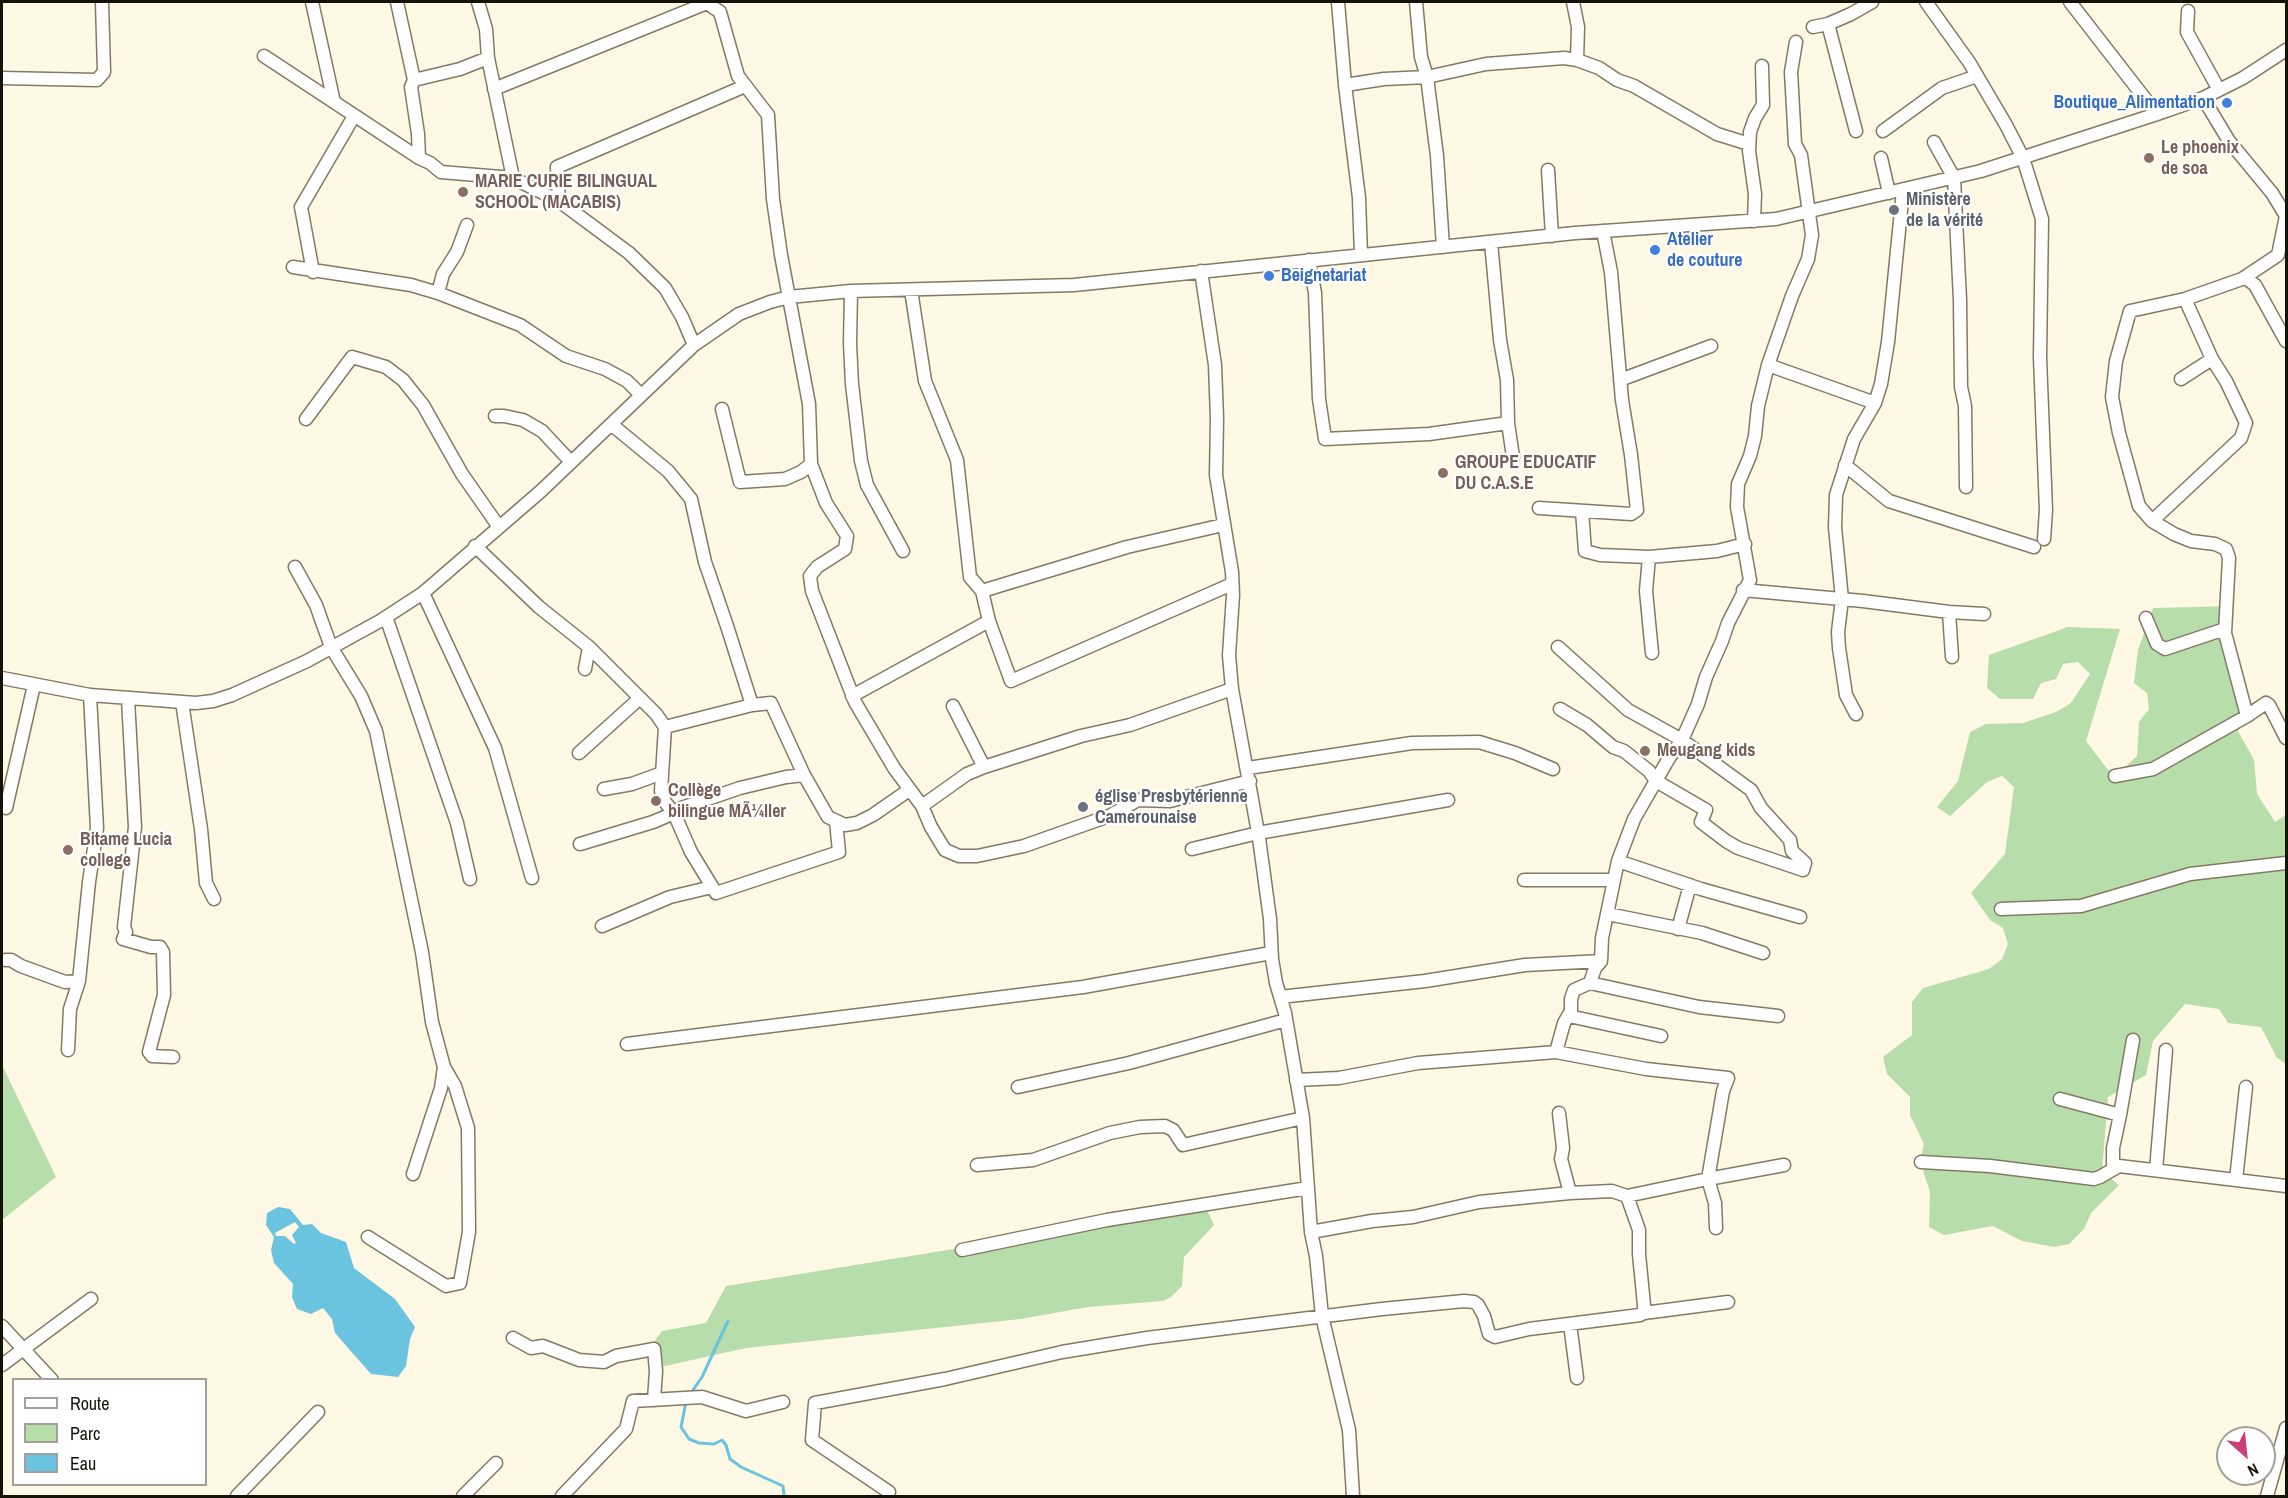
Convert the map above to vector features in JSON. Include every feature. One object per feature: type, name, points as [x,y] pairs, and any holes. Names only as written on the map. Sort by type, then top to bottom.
[{"type":"street","points":[[2,78],[97,80],[104,72],[102,2]]},
{"type":"street","points":[[312,2],[334,102]]},
{"type":"street","points":[[398,2],[414,80],[411,87],[419,158]]},
{"type":"street","points":[[481,2],[488,58],[513,178]]},
{"type":"street","points":[[494,89],[707,2],[720,12],[738,76],[768,115],[773,199],[809,404],[811,464],[826,503],[847,536],[845,549],[817,567],[810,576],[812,591],[852,696],[909,789],[922,806],[945,850],[959,856],[977,856],[1024,846],[1109,816],[1138,800],[1170,801],[1249,774],[1412,743],[1479,742],[1515,753],[1553,769]]},
{"type":"street","points":[[1338,2],[1345,86],[1359,198],[1362,255]]},
{"type":"street","points":[[1416,2],[1421,57],[1427,76],[1437,156],[1443,247]]},
{"type":"street","points":[[1574,2],[1578,27],[1576,60]]},
{"type":"street","points":[[1813,27],[1828,24],[1872,2]]},
{"type":"street","points":[[1926,2],[1945,25],[1977,76],[2023,158],[2042,219],[2040,357],[2046,510],[2044,539]]},
{"type":"street","points":[[2070,2],[2157,114]]},
{"type":"street","points":[[2188,11],[2187,32],[2219,90]]},
{"type":"street","points":[[1828,24],[1856,131]]},
{"type":"street","points":[[1590,983],[1595,968],[1601,961],[1602,938],[1618,861],[1634,819],[1682,740],[1698,705],[1706,677],[1749,580],[1745,544],[1737,507],[1737,488],[1750,456],[1758,406],[1768,365],[1787,308],[1808,259],[1812,235],[1801,155],[1795,144],[1791,72],[1796,42]]},
{"type":"street","points":[[2,678],[90,695],[182,702],[213,701],[232,695],[307,661],[386,617],[423,593],[571,462],[694,345],[739,314],[789,297],[851,291],[1074,285],[1603,231],[1776,219],[1954,178],[2157,114],[2203,98],[2243,78],[2286,50]]},
{"type":"street","points":[[264,56],[441,172],[513,178],[559,201],[629,254],[665,288],[682,317],[694,345]]},
{"type":"street","points":[[414,80],[460,69],[488,58]]},
{"type":"street","points":[[1345,86],[1427,76],[1486,64],[1564,58],[1599,68],[1617,80],[1635,86],[1717,134],[1749,144]]},
{"type":"street","points":[[1754,221],[1755,194],[1749,144],[1755,118],[1763,105],[1762,66]]},
{"type":"street","points":[[1884,131],[1942,87],[1977,76]]},
{"type":"street","points":[[559,201],[556,167],[745,86]]},
{"type":"street","points":[[2203,98],[2229,141],[2272,193],[2286,216],[2278,255],[2242,279],[2185,299],[2130,310],[2116,362],[2112,397],[2119,434],[2139,506],[2152,521],[2191,541],[2215,544],[2226,549],[2229,558],[2225,629],[2247,716]]},
{"type":"street","points":[[313,272],[301,207],[354,117]]},
{"type":"street","points":[[1934,142],[1954,178],[1960,300],[1961,387],[1965,406],[1966,487]]},
{"type":"street","points":[[1881,158],[1888,193]]},
{"type":"street","points":[[1548,170],[1552,236]]},
{"type":"street","points":[[1856,714],[1846,695],[1839,648],[1838,632],[1842,599],[1835,514],[1836,495],[1857,432],[1875,403],[1881,384],[1888,342],[1903,190]]},
{"type":"street","points":[[438,293],[443,274],[457,252],[467,225]]},
{"type":"street","points":[[1539,508],[1631,514],[1637,510],[1620,380],[1615,305],[1603,231]]},
{"type":"street","points":[[1491,242],[1500,340],[1507,380],[1508,423],[1513,457]]},
{"type":"street","points":[[1309,260],[1315,293],[1319,399],[1324,439],[1429,434],[1508,423]]},
{"type":"street","points":[[293,267],[313,272],[411,285],[438,293],[520,325],[566,356],[605,369],[627,381],[641,395]]},
{"type":"street","points":[[1201,271],[1215,365],[1216,475],[1229,550],[1233,595],[1229,656],[1232,689],[1258,833],[1276,983],[1286,1020],[1303,1118],[1311,1232],[1316,1256],[1322,1316],[1348,1430],[1353,1497]]},
{"type":"street","points":[[2242,279],[2251,281],[2255,285],[2286,341]]},
{"type":"street","points":[[911,290],[925,381],[957,460],[970,577],[982,591],[989,621],[1011,681],[1232,584]]},
{"type":"street","points":[[851,291],[852,384],[861,461],[867,485],[903,551]]},
{"type":"street","points":[[2152,521],[2241,438],[2246,423],[2226,381],[2212,359],[2185,299]]},
{"type":"street","points":[[1620,380],[1711,346]]},
{"type":"street","points":[[306,419],[352,357],[386,366],[404,380],[423,405],[462,474],[499,526]]},
{"type":"street","points":[[2181,379],[2212,359]]},
{"type":"street","points":[[1768,365],[1875,403]]},
{"type":"street","points":[[722,409],[740,482],[785,479],[801,472],[811,464]]},
{"type":"street","points":[[495,416],[523,420],[542,431],[571,462]]},
{"type":"street","points":[[611,424],[668,471],[691,499],[705,562],[752,705]]},
{"type":"street","points":[[1845,465],[1889,501],[2034,547]]},
{"type":"street","points":[[1582,511],[1585,551],[1600,555],[1649,557],[1717,551],[1745,544]]},
{"type":"street","points":[[982,591],[1127,547],[1223,525]]},
{"type":"street","points":[[475,546],[538,607],[589,647],[656,714],[665,727],[661,791],[665,802],[674,813],[691,852],[716,893],[839,852],[836,820]]},
{"type":"street","points":[[1649,557],[1646,591],[1652,653]]},
{"type":"street","points":[[295,567],[316,605],[332,647],[361,696],[376,731],[423,952],[432,1022],[444,1067],[455,1086],[468,1128],[469,1232],[460,1283],[446,1286],[368,1237]]},
{"type":"street","points":[[1743,590],[1984,614]]},
{"type":"street","points":[[423,593],[495,748],[532,878]]},
{"type":"street","points":[[1949,612],[1952,657]]},
{"type":"street","points":[[386,617],[457,823],[470,879]]},
{"type":"street","points":[[2146,618],[2157,644],[2165,649],[2225,629]]},
{"type":"street","points":[[852,696],[989,621]]},
{"type":"street","points":[[585,669],[589,647]]},
{"type":"street","points":[[1558,647],[1628,710],[1682,740],[1750,790],[1761,808],[1791,840],[1792,851],[1805,863],[1803,870],[1738,848],[1701,822],[1706,810],[1656,782],[1649,771],[1624,751],[1614,747],[1587,725],[1560,709]]},
{"type":"street","points":[[6,808],[34,685]]},
{"type":"street","points":[[922,806],[967,774],[984,767],[1081,736],[1130,725],[1232,689]]},
{"type":"street","points":[[68,1050],[70,1010],[79,981],[97,828],[90,695]]},
{"type":"street","points":[[579,753],[640,698]]},
{"type":"street","points":[[128,699],[135,827],[124,927],[126,932],[123,939],[150,947],[160,947],[163,952],[164,995],[149,1052],[152,1056],[173,1057]]},
{"type":"street","points":[[182,702],[201,829],[206,883],[214,899]]},
{"type":"street","points":[[665,727],[752,705],[771,703],[804,775],[828,817],[845,825],[857,823],[873,815],[909,789]]},
{"type":"street","points":[[2115,776],[2153,769],[2247,716],[2262,704],[2269,705],[2286,738]]},
{"type":"street","points":[[953,706],[984,767]]},
{"type":"street","points":[[604,789],[632,784],[662,773]]},
{"type":"street","points":[[580,843],[652,822],[681,808],[740,788],[804,775]]},
{"type":"street","points":[[1192,849],[1258,833],[1448,800]]},
{"type":"street","points":[[1618,861],[1800,917]]},
{"type":"street","points":[[2001,909],[2081,906],[2190,874],[2286,863]]},
{"type":"street","points":[[1524,880],[1614,880]]},
{"type":"street","points":[[1678,929],[1690,885]]},
{"type":"street","points":[[602,926],[670,897],[712,887]]},
{"type":"street","points":[[1608,914],[1702,933],[1763,953]]},
{"type":"street","points":[[627,1044],[1083,987],[1271,952]]},
{"type":"street","points":[[5,960],[11,960],[65,982],[79,981]]},
{"type":"street","points":[[1280,997],[1425,981],[1526,965],[1601,961]]},
{"type":"street","points":[[1556,1052],[1564,1023],[1569,1016],[1574,990],[1590,983],[1700,1007],[1778,1016]]},
{"type":"street","points":[[1569,1016],[1661,1036]]},
{"type":"street","points":[[1018,1087],[1128,1063],[1286,1020]]},
{"type":"street","points":[[2114,1168],[2113,1148],[2133,1040]]},
{"type":"street","points":[[2156,1170],[2166,1050]]},
{"type":"street","points":[[1296,1080],[1339,1078],[1418,1063],[1556,1052],[1646,1069],[1728,1078],[1723,1091],[1708,1179],[1715,1203],[1716,1228]]},
{"type":"street","points":[[413,1174],[441,1088],[444,1067]]},
{"type":"street","points":[[2236,1180],[2246,1087]]},
{"type":"street","points":[[2060,1099],[2120,1115]]},
{"type":"street","points":[[1559,1113],[1563,1148],[1561,1159],[1570,1193]]},
{"type":"street","points":[[977,1165],[1033,1160],[1110,1133],[1140,1127],[1165,1126],[1173,1130],[1183,1145],[1303,1118]]},
{"type":"street","points":[[1922,1162],[1990,1166],[2094,1179],[2119,1166],[2286,1186]]},
{"type":"street","points":[[1311,1232],[1372,1221],[1413,1217],[1479,1202],[1612,1191],[1627,1197],[1784,1165]]},
{"type":"street","points":[[962,1250],[1107,1220],[1308,1188]]},
{"type":"street","points":[[1627,1197],[1639,1230],[1644,1313]]},
{"type":"street","points":[[2,1365],[91,1299]]},
{"type":"street","points":[[889,1492],[812,1440],[815,1403],[945,1379],[1062,1352],[1147,1338],[1322,1316],[1464,1301],[1474,1302],[1478,1305],[1489,1334],[1495,1337],[1529,1329],[1728,1302]]},
{"type":"street","points":[[1570,1324],[1577,1378]]},
{"type":"street","points":[[2,1326],[50,1378]]},
{"type":"street","points":[[513,1338],[531,1348],[543,1346],[579,1360],[604,1362],[616,1356],[654,1349],[656,1371],[654,1400]]},
{"type":"street","points":[[562,1497],[626,1429],[633,1401],[702,1397],[746,1411],[783,1402]]},
{"type":"street","points":[[237,1497],[318,1412]]},
{"type":"street","points":[[2267,1497],[2286,1428]]},
{"type":"street","points":[[463,1497],[496,1463]]},
{"type":"green space","points":[[2232,606],[2219,638],[2247,698],[2238,731],[2254,760],[2257,794],[2275,822],[2286,815],[2286,1064],[2277,1058],[2261,1027],[2228,1023],[2219,1009],[2185,1004],[2153,1041],[2146,1075],[2108,1097],[2102,1172],[2119,1185],[2091,1213],[2084,1229],[2069,1244],[2054,1247],[2022,1241],[1993,1226],[1944,1235],[1929,1227],[1930,1192],[1920,1161],[1924,1144],[1910,1115],[1910,1097],[1887,1074],[1883,1057],[1912,1035],[1912,1002],[1923,988],[1989,969],[2002,959],[2008,944],[2003,928],[1990,920],[1971,893],[2005,854],[2014,787],[2002,776],[1987,782],[1950,816],[1937,807],[1958,781],[1970,732],[1986,724],[2023,723],[2056,712],[2071,703],[2090,674],[2078,662],[2063,664],[2056,679],[2041,683],[2033,699],[2000,699],[1987,688],[1989,655],[2068,627],[2120,629],[2086,741],[2108,770],[2124,768],[2137,756],[2139,722],[2149,709],[2147,693],[2134,683],[2138,650],[2153,608]]},
{"type":"green space","points":[[2,1065],[56,1177],[2,1220]]},
{"type":"green space","points":[[1206,1208],[1214,1225],[1184,1257],[1182,1286],[1171,1297],[1163,1301],[1088,1307],[1021,1319],[746,1348],[656,1368],[653,1343],[662,1331],[706,1323],[726,1286]]},
{"type":"water","points":[[278,1207],[290,1209],[303,1225],[312,1224],[321,1233],[346,1242],[354,1268],[395,1299],[415,1327],[410,1339],[406,1366],[398,1377],[371,1374],[335,1333],[332,1319],[323,1308],[311,1314],[297,1309],[292,1297],[293,1284],[274,1263],[271,1250],[274,1237],[266,1225],[267,1213]],"holes":[[[295,1222],[299,1227],[292,1235],[296,1243],[294,1244],[285,1236],[276,1236],[275,1233]]]},
{"type":"waterway","points":[[691,1393],[702,1377],[728,1321]]},
{"type":"waterway","points":[[686,1402],[681,1427],[689,1439],[699,1443],[714,1444],[722,1440],[730,1459],[741,1467],[783,1486],[784,1496]]},
{"type":"place","name":"Boutique_Alimentation","points":[[2227,103]]},
{"type":"place","name":"Le phoenix de soa","points":[[2149,158]]},
{"type":"place","name":"MARIE CURIE BILINGUAL SCHOOL (MACABIS)","points":[[463,192]]},
{"type":"place","name":"Ministère de la vérité","points":[[1894,210]]},
{"type":"place","name":"Atelier de couture","points":[[1655,250]]},
{"type":"place","name":"Beignetariat","points":[[1269,276]]},
{"type":"place","name":"GROUPE EDUCATIF DU C.A.S.E","points":[[1443,473]]},
{"type":"place","name":"Meugang kids","points":[[1645,751]]},
{"type":"place","name":"Collège bilingue MÃ¼ller","points":[[656,801]]},
{"type":"place","name":"église Presbytérienne Camerounaise","points":[[1083,807]]},
{"type":"place","name":"Bitame Lucia college","points":[[68,850]]}]
